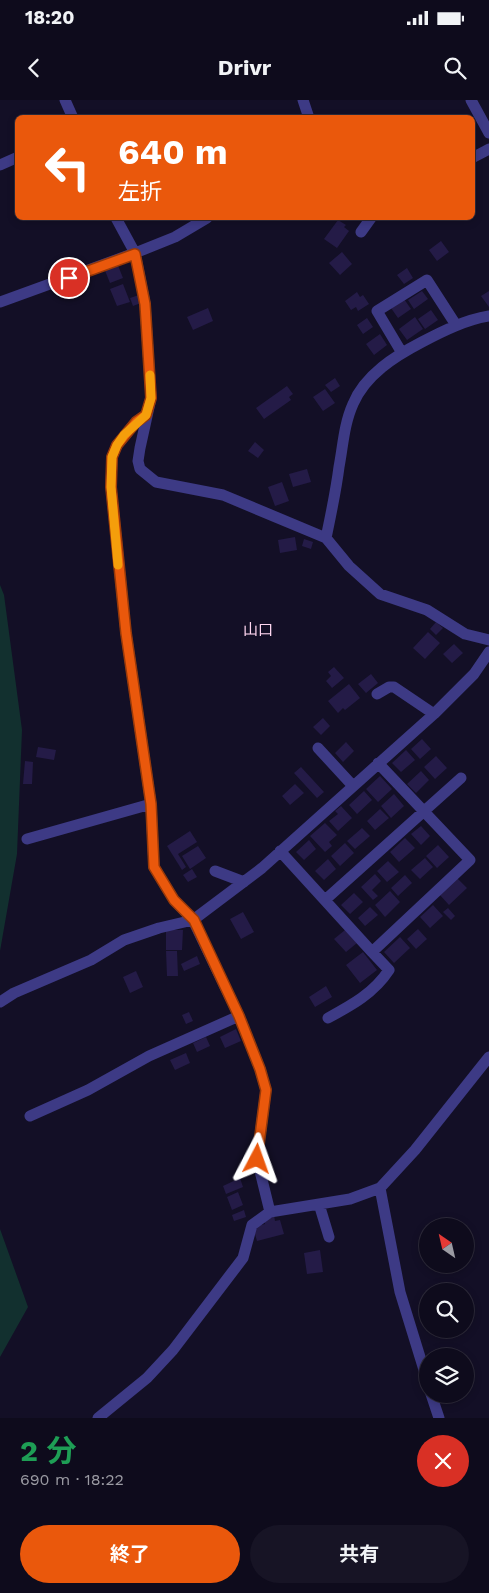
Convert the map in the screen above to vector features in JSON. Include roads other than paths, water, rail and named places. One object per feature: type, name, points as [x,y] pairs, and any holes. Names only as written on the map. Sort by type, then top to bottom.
[{"type":"street","points":[[65,100],[72,115]]},
{"type":"street","points":[[304,100],[308,115]]},
{"type":"street","points":[[471,100],[489,133]]},
{"type":"street","points":[[475,156],[489,149]]},
{"type":"street","points":[[0,165],[15,158]]},
{"type":"street","points":[[117,220],[135,254],[145,304],[151,398],[138,461],[140,469],[145,475],[167,486],[223,495],[326,538],[349,566],[380,594],[427,610],[465,634],[489,640]]},
{"type":"street","points":[[0,302],[135,254],[176,237],[204,220]]},
{"type":"street","points":[[361,232],[370,220]]},
{"type":"street","points":[[402,353],[377,311],[427,280],[456,325]]},
{"type":"street","points":[[326,538],[345,428],[353,403],[366,384],[391,359],[456,325],[489,316]]},
{"type":"street","points":[[146,415],[136,422],[117,445],[112,457],[111,487],[126,633],[151,804],[154,867],[174,900],[194,920],[239,1016],[260,1069],[266,1090],[257,1159],[270,1212]]},
{"type":"street","points":[[0,1002],[14,993],[91,960],[124,940],[159,928],[194,920],[244,882],[434,714],[474,674],[489,652]]},
{"type":"street","points":[[377,694],[389,687],[394,687],[434,714]]},
{"type":"street","points":[[318,748],[354,786]]},
{"type":"street","points":[[372,952],[470,860],[378,763]]},
{"type":"street","points":[[325,900],[461,778]]},
{"type":"street","points":[[27,839],[151,804]]},
{"type":"street","points":[[280,851],[389,970],[379,985],[356,1002],[328,1018]]},
{"type":"street","points":[[215,871],[244,882]]},
{"type":"street","points":[[30,1116],[88,1090],[149,1056],[239,1016]]},
{"type":"street","points":[[98,1418],[147,1378],[173,1350],[243,1258],[252,1225],[270,1212],[350,1198],[380,1188],[415,1150],[489,1057]]},
{"type":"street","points":[[380,1188],[400,1292],[419,1354]]},
{"type":"street","points":[[318,1204],[329,1237]]},
{"type":"street","points":[[434,1403],[439,1418]]},
{"type":"district","name":"山口","points":[[258,630]]}]
